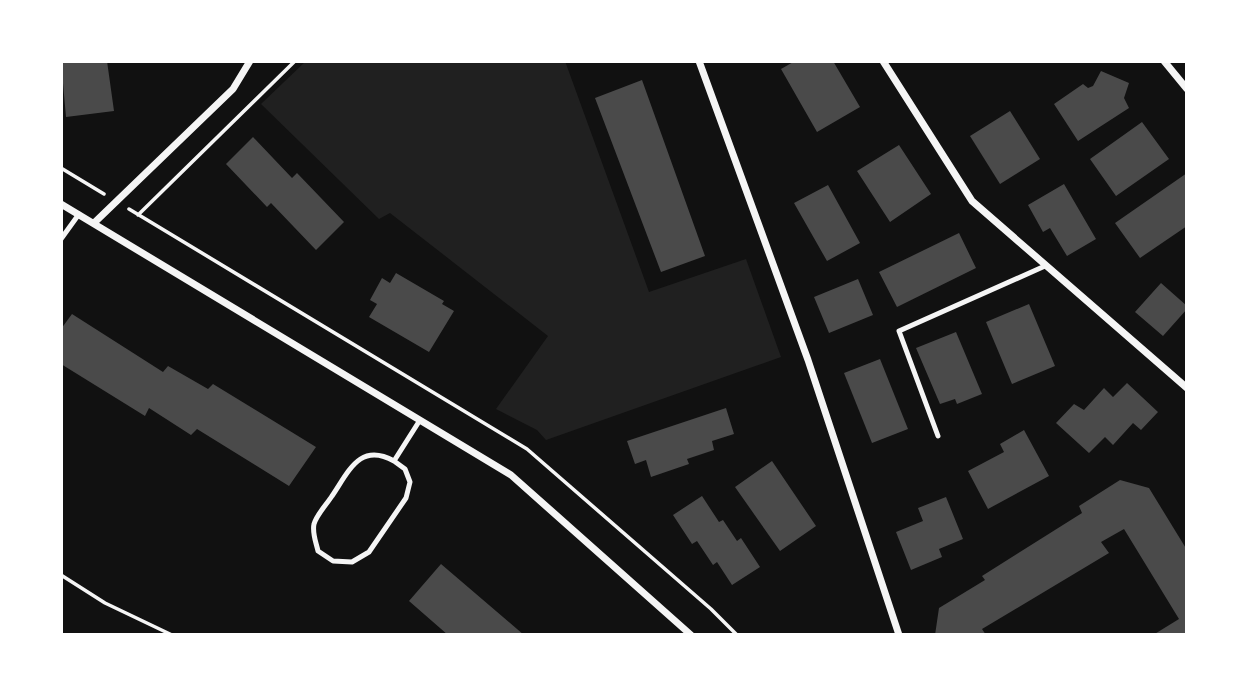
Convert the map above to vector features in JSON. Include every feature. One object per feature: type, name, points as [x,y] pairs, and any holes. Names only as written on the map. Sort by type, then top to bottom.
[{"type":"street","points":[[94,223],[233,89],[250,61]]},
{"type":"street","points":[[699,61],[808,360],[899,635]]},
{"type":"street","points":[[883,61],[972,201],[1187,388]]},
{"type":"street","points":[[1164,61],[1187,89]]},
{"type":"street","points":[[61,204],[511,475],[691,635]]},
{"type":"lane","points":[[61,239],[79,214]]},
{"type":"lane","points":[[938,436],[899,331],[1045,266]]},
{"type":"lane","points":[[394,461],[420,420]]},
{"type":"lane","points":[[380,454],[394,461],[405,468],[410,482],[406,498],[369,552],[352,562],[333,561],[318,551],[314,522],[355,462],[367,455],[380,454]]},
{"type":"path","points":[[138,215],[295,61]]},
{"type":"path","points":[[61,168],[527,449],[737,635]]},
{"type":"path","points":[[61,575],[104,603],[172,635]]},
{"type":"shaded area","points":[[306,61],[565,61],[649,292],[746,259],[781,357],[546,440],[537,430],[496,409],[548,336],[390,213],[379,219],[261,104]]},
{"type":"building","points":[[61,61],[107,61],[114,111],[66,117]]},
{"type":"building","points":[[795,61],[833,61],[860,107],[817,132],[781,69]]},
{"type":"building","points":[[1101,71],[1129,83],[1124,98],[1129,108],[1078,141],[1054,104],[1083,84],[1088,88],[1093,86]]},
{"type":"building","points":[[642,80],[705,256],[661,272],[595,98]]},
{"type":"building","points":[[1010,111],[1040,159],[1000,184],[970,136]]},
{"type":"building","points":[[1142,122],[1169,159],[1116,196],[1090,159]]},
{"type":"building","points":[[253,137],[292,178],[297,173],[344,222],[316,250],[271,203],[267,207],[226,164]]},
{"type":"building","points":[[899,145],[931,194],[890,222],[857,171]]},
{"type":"building","points":[[1187,173],[1187,226],[1140,258],[1115,223]]},
{"type":"building","points":[[1064,184],[1096,239],[1067,256],[1050,228],[1043,232],[1028,205]]},
{"type":"building","points":[[828,185],[860,243],[827,261],[794,203]]},
{"type":"building","points":[[959,233],[976,268],[897,307],[879,272]]},
{"type":"building","points":[[396,273],[444,301],[442,304],[454,311],[429,352],[369,317],[377,304],[370,300],[382,278],[390,283]]},
{"type":"building","points":[[858,279],[873,315],[829,333],[814,297]]},
{"type":"building","points":[[1161,283],[1187,306],[1163,336],[1135,312]]},
{"type":"building","points":[[1029,304],[1055,366],[1012,384],[986,322]]},
{"type":"building","points":[[72,314],[163,372],[168,366],[208,389],[213,384],[316,447],[289,486],[197,429],[191,435],[149,408],[145,416],[61,364],[61,329]]},
{"type":"building","points":[[956,332],[982,394],[957,404],[955,399],[940,404],[916,348]]},
{"type":"building","points":[[880,359],[908,429],[872,443],[844,373]]},
{"type":"building","points":[[1127,383],[1158,412],[1141,430],[1133,423],[1113,445],[1105,437],[1089,453],[1056,423],[1074,404],[1084,410],[1104,388],[1113,397]]},
{"type":"building","points":[[726,408],[734,434],[712,441],[714,450],[687,459],[689,464],[651,477],[646,460],[635,464],[627,441]]},
{"type":"building","points":[[1024,430],[1049,476],[988,509],[968,471],[1004,452],[1000,444]]},
{"type":"building","points":[[772,461],[816,526],[780,551],[735,487]]},
{"type":"building","points":[[1120,480],[1149,488],[1187,550],[1187,635],[1153,635],[1179,619],[1124,529],[1101,542],[1109,553],[982,629],[986,635],[935,635],[939,608],[985,580],[982,576],[1082,513],[1079,506]]},
{"type":"building","points":[[702,496],[719,522],[723,520],[737,541],[741,538],[760,567],[732,585],[717,562],[713,565],[697,541],[692,544],[673,515]]},
{"type":"building","points":[[946,497],[963,539],[939,549],[942,557],[911,570],[896,532],[923,521],[918,508]]},
{"type":"building","points":[[441,564],[524,635],[448,635],[409,601]]}]
